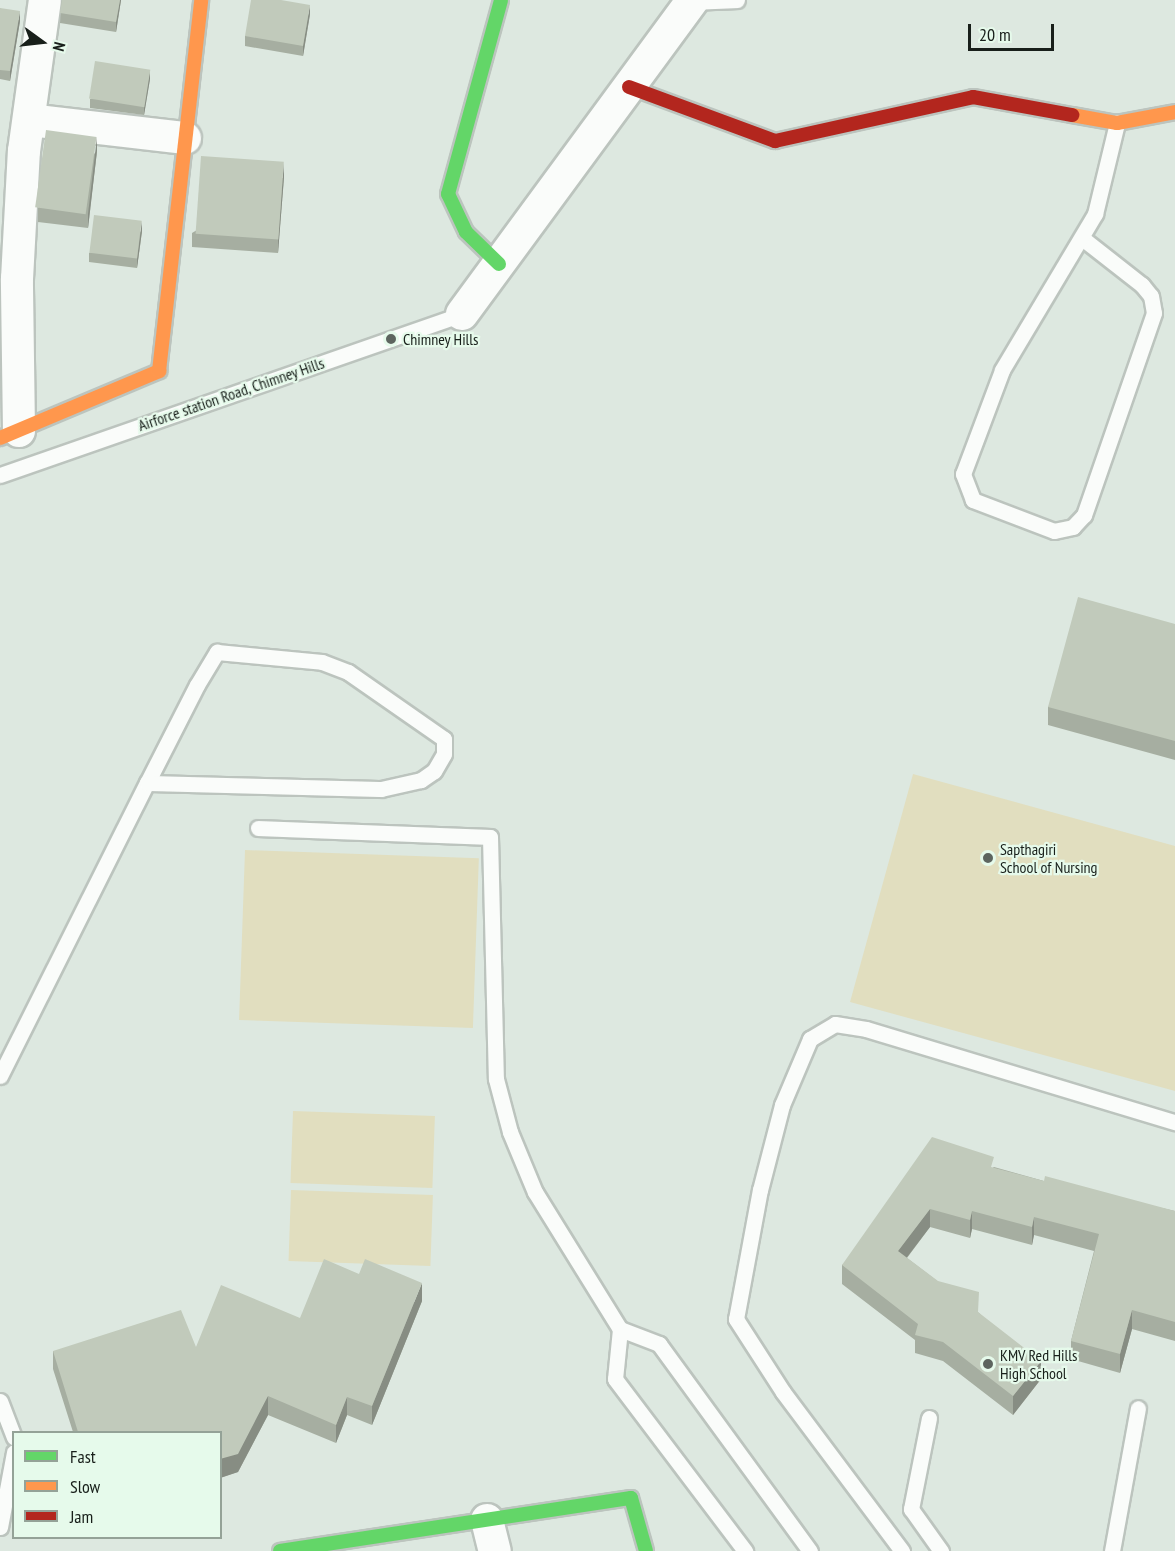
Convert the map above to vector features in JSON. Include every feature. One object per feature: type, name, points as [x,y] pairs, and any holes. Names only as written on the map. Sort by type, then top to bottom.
[{"type":"street","points":[[45,0],[28,120],[12,153],[8,283],[9,434],[159,371],[201,0]]},
{"type":"street","points":[[499,264],[466,232],[448,194],[501,0]]},
{"type":"street","points":[[462,314],[693,1]]},
{"type":"street","points":[[629,87],[776,141],[973,97],[1117,123],[1175,112]]},
{"type":"street","points":[[28,120],[185,138]]},
{"type":"street","points":[[280,1551],[361,1544],[487,1520],[631,1498],[646,1551]]},
{"type":"street","points":[[487,1520],[495,1551]]},
{"type":"lane","points":[[693,1],[737,0]]},
{"type":"lane","points":[[1082,238],[1142,285],[1151,296],[1154,314],[1084,515],[1073,527],[1054,531],[973,500],[965,492],[963,474],[1002,370],[1082,238],[1107,177],[1117,123]]},
{"type":"lane","name":"Airforce station Road, Chimney Hills","points":[[0,475],[462,314]]},
{"type":"lane","points":[[0,1076],[147,783],[217,652],[322,662],[348,672],[444,739],[444,754],[434,771],[421,780],[381,789],[147,783]]},
{"type":"lane","points":[[258,828],[490,837],[496,1079],[510,1132],[535,1192],[620,1329],[659,1344],[810,1551]]},
{"type":"lane","points":[[902,1551],[783,1392],[736,1318],[760,1190],[782,1105],[810,1038],[835,1024],[866,1029],[1175,1122]]},
{"type":"lane","points":[[620,1329],[615,1379],[746,1551]]},
{"type":"lane","points":[[0,1401],[12,1432]]},
{"type":"lane","points":[[1112,1551],[1138,1408]]},
{"type":"lane","points":[[929,1418],[911,1509],[941,1551]]},
{"type":"lane","points":[[0,1527],[12,1463]]},
{"type":"shaded area","points":[[913,774],[1175,846],[1175,1091],[850,1002]]},
{"type":"shaded area","points":[[245,850],[479,858],[473,1028],[239,1020]]},
{"type":"shaded area","points":[[293,1111],[435,1116],[432,1188],[290,1183]]},
{"type":"shaded area","points":[[291,1190],[433,1195],[430,1266],[289,1261]]},
{"type":"building","points":[[62,0],[120,0],[116,22],[60,13]]},
{"type":"building","points":[[251,0],[281,0],[310,5],[303,46],[245,36]]},
{"type":"building","points":[[0,8],[20,11],[10,71],[0,70]]},
{"type":"building","points":[[95,61],[150,70],[144,107],[89,99]]},
{"type":"building","points":[[46,130],[97,137],[86,214],[35,207]]},
{"type":"building","points":[[201,156],[284,162],[278,240],[196,234]]},
{"type":"building","points":[[94,215],[142,221],[137,259],[89,253]]},
{"type":"building","points":[[1078,597],[1175,624],[1175,741],[1048,707]]},
{"type":"building","points":[[932,1137],[994,1157],[991,1167],[1044,1181],[1045,1176],[1175,1211],[1175,1322],[1132,1310],[1120,1354],[1071,1341],[1099,1234],[1034,1217],[1032,1227],[972,1211],[970,1220],[930,1209],[898,1251],[938,1281],[979,1292],[978,1312],[1041,1361],[1013,1396],[943,1342],[915,1335],[918,1324],[842,1265]]},
{"type":"building","points":[[324,1259],[359,1274],[365,1259],[422,1283],[372,1406],[347,1397],[336,1425],[268,1396],[238,1454],[222,1458],[222,1431],[78,1431],[53,1351],[181,1310],[196,1347],[221,1285],[300,1318]]},
{"type":"traffic: fast","points":[[499,264],[466,232],[448,194],[501,0]]},
{"type":"traffic: fast","points":[[280,1551],[631,1498],[646,1551]]},
{"type":"traffic: slow","points":[[0,438],[159,371],[201,0]]},
{"type":"traffic: slow","points":[[1072,115],[1117,123],[1175,112]]},
{"type":"traffic: jam","points":[[629,87],[775,141],[973,97],[1072,115]]},
{"type":"place","name":"Chimney Hills","points":[[391,339]]},
{"type":"place","name":"Sapthagiri School of Nursing","points":[[988,858]]},
{"type":"place","name":"KMV Red Hills High School","points":[[988,1364]]}]
